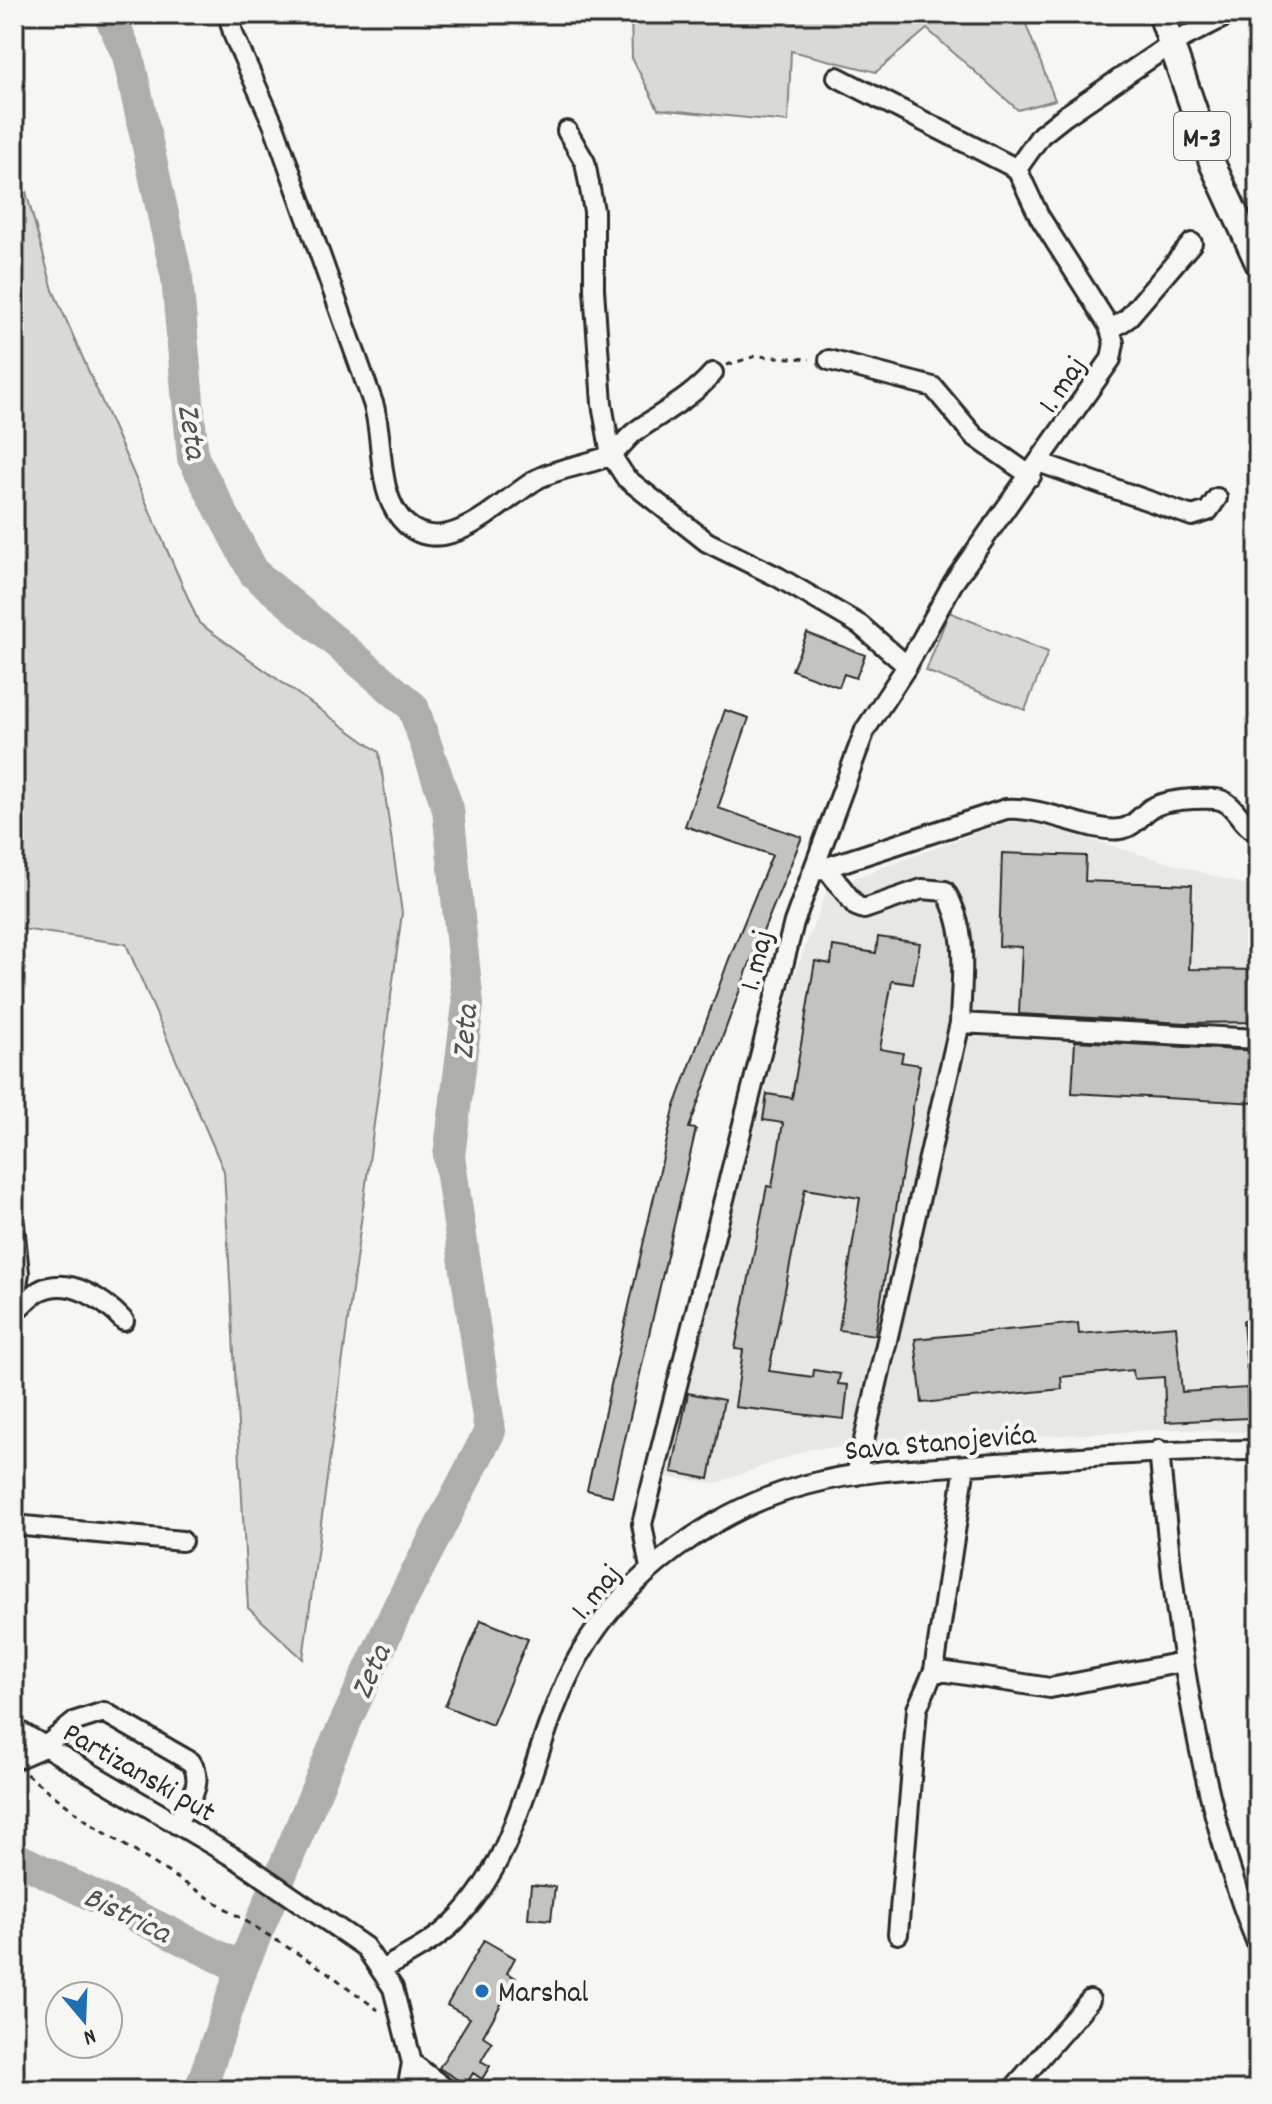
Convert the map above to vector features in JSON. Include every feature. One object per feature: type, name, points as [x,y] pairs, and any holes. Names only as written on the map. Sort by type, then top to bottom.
[{"type":"main road","name":"M-3","points":[[1161,14],[1213,165],[1258,263]]},
{"type":"street","points":[[228,14],[234,36],[274,126],[373,403],[381,427],[385,486],[404,523],[416,531],[434,534],[468,528],[542,477],[581,462],[611,455],[633,433],[697,391],[713,373]]},
{"type":"street","points":[[837,77],[1017,169],[1041,135],[1171,44],[1230,14]]},
{"type":"street","points":[[567,131],[585,162],[594,211],[595,303],[602,404],[611,455],[626,478],[707,542],[778,577],[860,625],[907,666]]},
{"type":"street","name":"1. maj","points":[[383,1969],[452,1924],[487,1883],[509,1841],[579,1656],[650,1568],[642,1524],[794,922],[820,870],[865,730],[907,666],[953,583],[1111,359],[1114,343],[1110,330],[1039,216],[1017,169]]},
{"type":"street","points":[[1110,330],[1127,319],[1192,243]]},
{"type":"street","points":[[829,360],[933,387],[982,443],[1036,469],[1192,516],[1208,511],[1217,498]]},
{"type":"street","points":[[856,1475],[960,1023],[962,928],[956,908],[945,891],[922,889],[864,909],[856,906],[820,870],[1006,809],[1024,807],[1116,830],[1132,825],[1152,808],[1167,802],[1218,799],[1231,805],[1253,831],[1258,832]]},
{"type":"street","points":[[960,1023],[1258,1039]]},
{"type":"street","points":[[14,1225],[19,1273],[14,1304]]},
{"type":"street","points":[[14,1312],[39,1291],[53,1287],[93,1293],[124,1321]]},
{"type":"street","points":[[1159,1450],[1183,1662],[1232,1881],[1258,1946]]},
{"type":"street","name":"Sava Stanojevića","points":[[650,1568],[751,1504],[805,1485],[856,1475],[1159,1450],[1258,1450]]},
{"type":"street","points":[[898,1934],[917,1709],[934,1670],[965,1466]]},
{"type":"street","points":[[14,1525],[182,1541]]},
{"type":"street","points":[[934,1670],[1050,1688],[1183,1662]]},
{"type":"street","points":[[20,1767],[76,1721],[104,1712],[191,1762],[198,1772],[199,1783],[176,1824]]},
{"type":"street","name":"Partizanski put","points":[[14,1728],[240,1861],[352,1936],[383,1969]]},
{"type":"street","points":[[383,1969],[393,1988],[412,2063],[407,2090]]},
{"type":"street","points":[[1012,2090],[1090,2000]]},
{"type":"street","points":[[412,2063],[447,2090]]},
{"type":"path","points":[[713,373],[756,356],[829,360]]},
{"type":"path","points":[[20,1767],[91,1824],[327,1972],[404,2028]]},
{"type":"shaded area","points":[[631,14],[1022,14],[1055,100],[1018,110],[927,29],[876,72],[791,51],[788,122],[658,109],[632,58]]},
{"type":"shaded area","points":[[14,148],[53,290],[199,623],[379,752],[402,913],[303,1659],[248,1608],[224,1171],[126,944],[14,928]]},
{"type":"shaded area","points":[[949,612],[1048,652],[1025,710],[926,671]]},
{"type":"shaded area","points":[[1030,822],[1258,889],[1258,1433],[1174,1429],[810,1449],[717,1483],[665,1477],[794,976],[828,888],[1002,823]]},
{"type":"building","points":[[807,633],[865,655],[856,678],[844,674],[839,687],[792,670]]},
{"type":"building","points":[[725,710],[749,718],[718,808],[802,837],[748,968],[689,1128],[696,1129],[612,1496],[587,1490],[674,1109],[729,959],[772,855],[685,826]]},
{"type":"building","points":[[1002,853],[1086,856],[1085,881],[1192,885],[1189,969],[1258,970],[1258,1022],[1186,1023],[1019,1014],[1022,947],[999,946]]},
{"type":"building","points":[[878,937],[920,943],[913,984],[892,981],[880,1049],[903,1053],[901,1062],[920,1065],[875,1335],[839,1330],[860,1198],[805,1189],[769,1371],[813,1377],[814,1370],[840,1374],[838,1384],[848,1385],[844,1419],[735,1407],[743,1350],[735,1349],[767,1186],[772,1187],[783,1123],[763,1120],[767,1094],[792,1098],[815,961],[831,964],[833,946],[876,953]]},
{"type":"building","points":[[1075,1041],[1258,1051],[1258,1103],[1072,1093]]},
{"type":"building","points":[[1258,1319],[1258,1369],[1247,1370],[1243,1321]]},
{"type":"building","points":[[1078,1323],[1079,1334],[1176,1326],[1182,1392],[1247,1388],[1248,1418],[1166,1422],[1164,1377],[1134,1379],[1133,1370],[1061,1377],[1062,1389],[922,1403],[915,1339]]},
{"type":"building","points":[[688,1393],[724,1400],[709,1479],[672,1472]]},
{"type":"building","points":[[481,1620],[528,1639],[492,1725],[445,1706]]},
{"type":"building","points":[[531,1885],[555,1887],[551,1920],[528,1918]]},
{"type":"building","name":"Marshal","points":[[484,1940],[515,1958],[507,1973],[516,1978],[483,2036],[492,2042],[481,2061],[490,2066],[482,2079],[473,2073],[466,2085],[439,2068],[470,2018],[447,2005]]},
{"type":"waterway","name":"Zeta","points":[[109,14],[128,56],[177,278],[193,458],[254,573],[413,707],[448,809],[468,1005],[449,1156],[490,1431],[397,1610],[335,1745],[242,1968],[200,2090]]},
{"type":"waterway","name":"Bistrica","points":[[14,1857],[242,1968]]},
{"type":"place","name":"Marshal","points":[[482,1991]]}]
